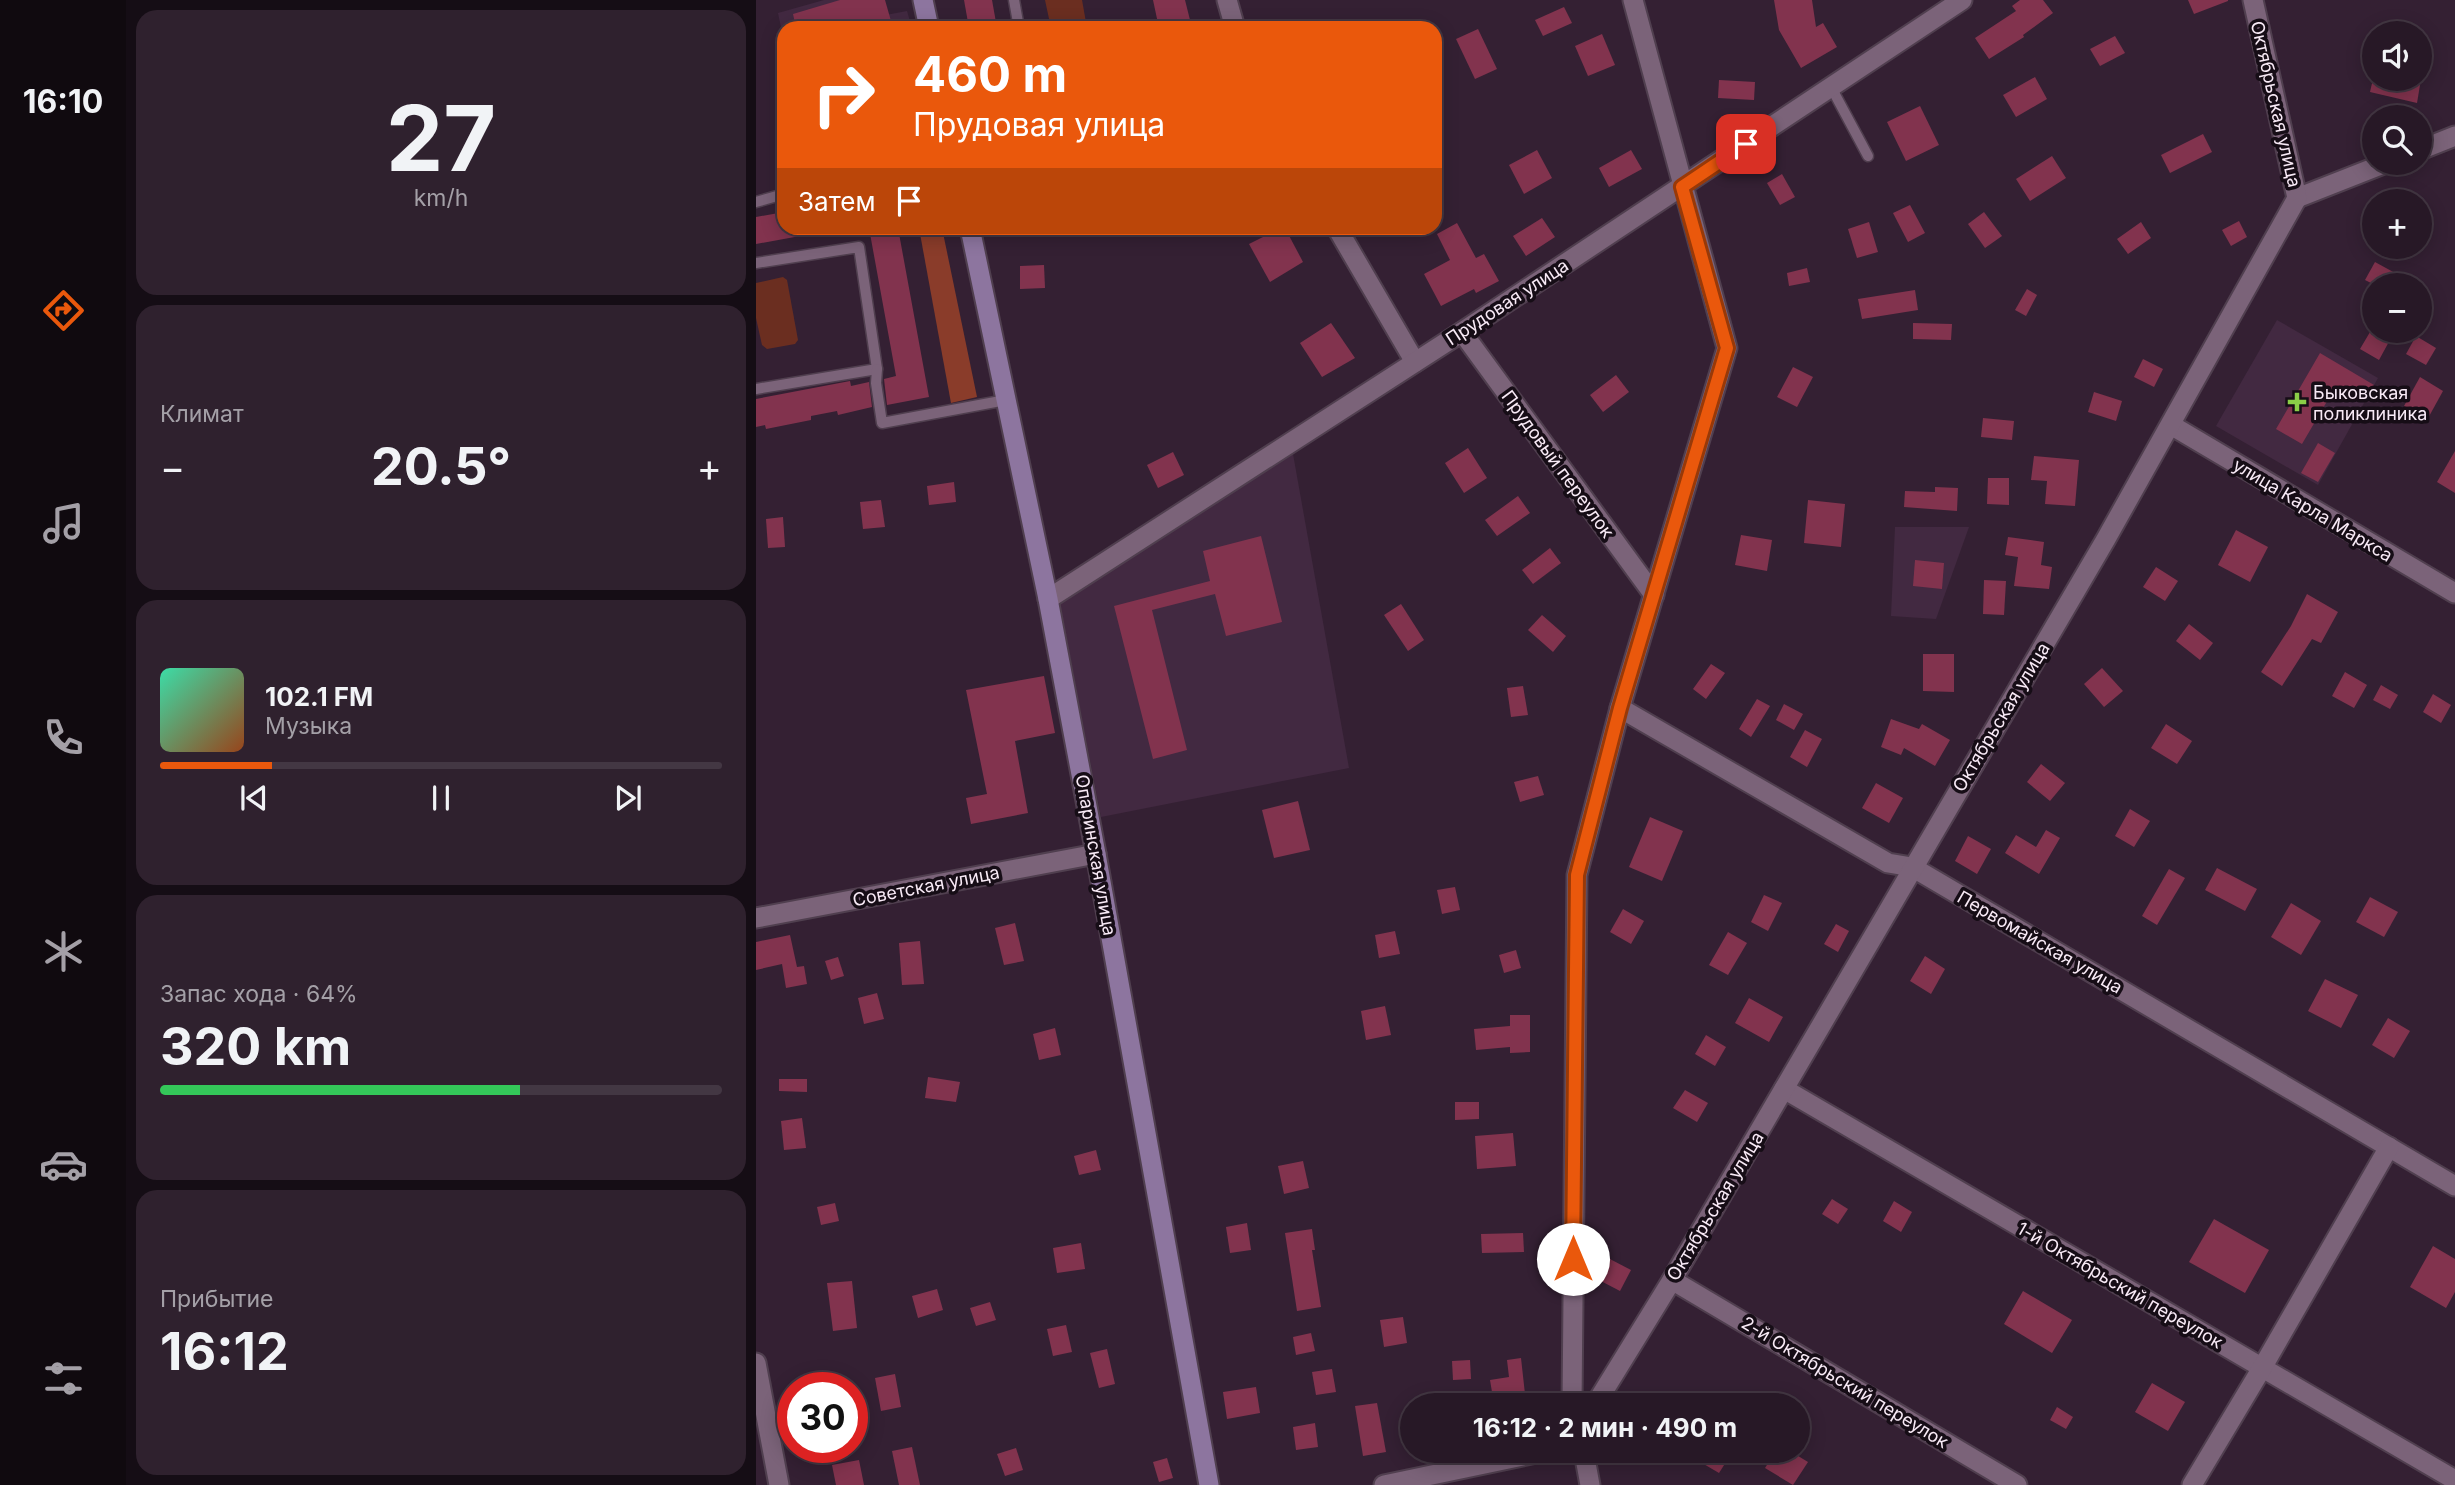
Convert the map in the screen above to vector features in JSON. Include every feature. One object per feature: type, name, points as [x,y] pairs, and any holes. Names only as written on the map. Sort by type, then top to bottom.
[{"type":"main road","points":[[923,0],[928,21]]},
{"type":"main road","name":"Опаринская улица","points":[[971,235],[1048,599],[1209,1485]]},
{"type":"street","points":[[1227,0],[1233,21]]},
{"type":"street","points":[[1572,1393],[1577,875],[1620,708],[1727,348],[1633,0]]},
{"type":"street","name":"Прудовая улица","points":[[1048,599],[1462,332],[1962,0]]},
{"type":"street","name":"Октябрьская улица","points":[[1602,1393],[1672,1280],[2171,425],[2297,198],[2253,0]]},
{"type":"street","points":[[2432,145],[2455,136]]},
{"type":"street","points":[[2297,198],[2362,172]]},
{"type":"street","points":[[1341,235],[1415,362]]},
{"type":"street","name":"Прудовый переулок","points":[[1462,332],[1654,595]]},
{"type":"street","name":"улица Карла Маркса","points":[[2171,425],[2455,593]]},
{"type":"street","name":"Первомайская улица","points":[[1620,708],[1888,863],[1912,867],[2455,1186]]},
{"type":"street","name":"Советская улица","points":[[756,918],[1096,854]]},
{"type":"street","name":"1-й Октябрьский переулок","points":[[1784,1089],[2455,1480]]},
{"type":"street","points":[[2192,1485],[2389,1147]]},
{"type":"street","name":"2-й Октябрьский переулок","points":[[1672,1280],[2017,1485]]},
{"type":"street","points":[[756,1363],[779,1485]]},
{"type":"street","points":[[1384,1485],[1489,1463]]},
{"type":"street","points":[[1587,1463],[1590,1485]]},
{"type":"lane","points":[[1014,0],[1018,21]]},
{"type":"lane","points":[[1831,88],[1868,156]]},
{"type":"lane","points":[[756,202],[777,196]]},
{"type":"lane","points":[[756,263],[859,247],[882,423],[1006,400]]},
{"type":"lane","points":[[756,390],[877,369]]},
{"type":"shaded area","points":[[824,0],[866,0],[870,18],[907,11],[910,21],[780,21],[778,13]]},
{"type":"shaded area","points":[[1045,0],[1082,0],[1086,21],[1050,21]]},
{"type":"shaded area","points":[[920,235],[943,235],[977,397],[951,403]]},
{"type":"shaded area","points":[[783,277],[787,280],[798,340],[795,344],[767,349],[762,345],[756,318],[756,283]]},
{"type":"shaded area","name":"Быковская поликлиника","points":[[2277,320],[2378,378],[2318,485],[2216,426]]},
{"type":"shaded area","points":[[1293,454],[1349,768],[1101,817],[1060,604]]},
{"type":"shaded area","points":[[1895,527],[1969,527],[1936,619],[1891,616]]},
{"type":"building","points":[[840,0],[885,0],[891,21],[794,21],[793,14]]},
{"type":"building","points":[[964,0],[992,0],[996,21],[968,21]]},
{"type":"building","points":[[1153,0],[1185,0],[1190,21],[1158,21]]},
{"type":"building","points":[[1774,0],[1812,0],[1816,27],[1823,23],[1837,47],[1801,68],[1779,30]]},
{"type":"building","points":[[2020,0],[2043,0],[2053,13],[2023,35],[2024,37],[1989,59],[1975,38],[2016,11],[2012,6]]},
{"type":"building","points":[[2188,0],[2228,0],[2228,1],[2194,14]]},
{"type":"building","points":[[1564,7],[1572,23],[1543,36],[1535,20]]},
{"type":"building","points":[[1478,29],[1497,69],[1475,79],[1456,39]]},
{"type":"building","points":[[1602,34],[1615,65],[1588,76],[1575,46]]},
{"type":"building","points":[[2115,36],[2125,53],[2100,66],[2090,49]]},
{"type":"building","points":[[2035,77],[2047,99],[2016,117],[2003,95]]},
{"type":"building","points":[[1719,80],[1755,82],[1754,100],[1718,98]]},
{"type":"building","points":[[2370,91],[2419,91],[2417,103]]},
{"type":"building","points":[[1920,106],[1939,145],[1906,161],[1887,122]]},
{"type":"building","points":[[2203,134],[2212,152],[2170,173],[2161,155]]},
{"type":"building","points":[[1537,150],[1552,178],[1524,194],[1509,165]]},
{"type":"building","points":[[1631,150],[1642,169],[1609,187],[1599,168]]},
{"type":"building","points":[[2052,156],[2066,178],[2030,201],[2016,179]]},
{"type":"building","points":[[1782,174],[1795,197],[1780,205],[1767,183]]},
{"type":"building","points":[[1910,205],[1925,233],[1908,242],[1893,213]]},
{"type":"building","points":[[1984,212],[2002,236],[1985,248],[1968,224]]},
{"type":"building","points":[[777,213],[777,235],[806,235],[756,244],[756,217]]},
{"type":"building","points":[[1542,218],[1555,237],[1526,256],[1513,236]]},
{"type":"building","points":[[2239,221],[2247,237],[2231,246],[2222,230]]},
{"type":"building","points":[[1869,222],[1878,252],[1857,258],[1848,229]]},
{"type":"building","points":[[2141,222],[2151,238],[2128,254],[2117,239]]},
{"type":"building","points":[[1457,223],[1476,258],[1484,254],[1499,281],[1476,293],[1474,289],[1441,306],[1424,274],[1450,260],[1438,235],[1442,235],[1442,231]]},
{"type":"building","points":[[870,235],[899,235],[929,397],[887,405],[884,379],[896,376]]},
{"type":"building","points":[[1267,235],[1289,235],[1303,262],[1270,282],[1249,244]]},
{"type":"building","points":[[2375,262],[2395,273],[2369,273]]},
{"type":"building","points":[[1044,265],[1045,288],[1020,289],[1020,266]]},
{"type":"building","points":[[1807,268],[1810,282],[1789,286],[1787,273]]},
{"type":"building","points":[[2027,289],[2037,295],[2026,316],[2015,310]]},
{"type":"building","points":[[1915,290],[1918,310],[1862,319],[1858,299]]},
{"type":"building","points":[[1331,323],[1355,358],[1322,377],[1300,343]]},
{"type":"building","points":[[1913,323],[1952,324],[1951,340],[1913,339]]},
{"type":"building","points":[[2364,343],[2388,343],[2379,360],[2360,349]]},
{"type":"building","points":[[2412,343],[2428,343],[2436,348],[2426,365],[2406,354]]},
{"type":"building","points":[[2320,353],[2374,385],[2364,402],[2336,386],[2302,444],[2276,429]]},
{"type":"building","points":[[2143,359],[2163,369],[2154,387],[2134,377]]},
{"type":"building","points":[[1793,367],[1813,377],[1797,407],[1777,397]]},
{"type":"building","points":[[1616,375],[1629,392],[1603,412],[1590,395]]},
{"type":"building","points":[[2420,377],[2443,391],[2427,420],[2404,406]]},
{"type":"building","points":[[850,381],[851,386],[869,382],[872,407],[838,415],[837,411],[811,416],[811,420],[766,429],[765,425],[756,427],[756,399]]},
{"type":"building","points":[[2094,392],[2122,401],[2116,421],[2088,412]]},
{"type":"building","points":[[1983,418],[2014,421],[2012,440],[1981,437]]},
{"type":"building","points":[[2318,443],[2335,453],[2318,482],[2301,473]]},
{"type":"building","points":[[1468,448],[1487,478],[1464,493],[1445,463]]},
{"type":"building","points":[[2455,451],[2455,493],[2437,482]]},
{"type":"building","points":[[1173,452],[1184,475],[1158,488],[1147,465]]},
{"type":"building","points":[[2034,456],[2079,460],[2075,506],[2045,504],[2047,481],[2031,480]]},
{"type":"building","points":[[1988,478],[2009,478],[2009,505],[1987,504]]},
{"type":"building","points":[[954,482],[956,502],[929,505],[927,486]]},
{"type":"building","points":[[1935,487],[1958,488],[1957,511],[1904,507],[1905,491],[1935,492]]},
{"type":"building","points":[[1518,496],[1530,513],[1497,536],[1485,520]]},
{"type":"building","points":[[881,500],[885,527],[863,529],[860,502]]},
{"type":"building","points":[[1808,500],[1845,504],[1841,547],[1804,543]]},
{"type":"building","points":[[783,517],[785,547],[768,548],[766,519]]},
{"type":"building","points":[[2236,530],[2268,547],[2250,582],[2218,565]]},
{"type":"building","points":[[1741,535],[1772,540],[1767,571],[1735,565]]},
{"type":"building","points":[[1261,536],[1282,622],[1226,636],[1215,594],[1152,610],[1187,750],[1153,759],[1114,606],[1210,581],[1203,551]]},
{"type":"building","points":[[2008,537],[2044,542],[2041,565],[2052,567],[2049,589],[2014,586],[2018,557],[2005,555]]},
{"type":"building","points":[[1550,548],[1561,563],[1533,584],[1522,570]]},
{"type":"building","points":[[1915,560],[1944,563],[1942,589],[1913,586]]},
{"type":"building","points":[[2156,567],[2178,581],[2165,601],[2143,587]]},
{"type":"building","points":[[1984,580],[2006,581],[2004,615],[1983,614]]},
{"type":"building","points":[[2307,594],[2338,612],[2321,643],[2312,639],[2282,686],[2261,672],[2291,626]]},
{"type":"building","points":[[1401,604],[1424,640],[1408,651],[1384,615]]},
{"type":"building","points":[[1542,615],[1566,636],[1553,652],[1528,630]]},
{"type":"building","points":[[2189,624],[2213,643],[2200,660],[2176,641]]},
{"type":"building","points":[[1923,654],[1954,654],[1954,692],[1923,691]]},
{"type":"building","points":[[1711,664],[1725,673],[1706,699],[1693,689]]},
{"type":"building","points":[[2102,668],[2123,691],[2104,707],[2084,684]]},
{"type":"building","points":[[2345,672],[2367,685],[2354,708],[2332,696]]},
{"type":"building","points":[[1044,676],[1055,733],[1015,741],[1028,813],[971,824],[966,798],[987,794],[966,690]]},
{"type":"building","points":[[2381,685],[2398,695],[2390,709],[2373,700]]},
{"type":"building","points":[[1523,686],[1528,715],[1511,717],[1507,688]]},
{"type":"building","points":[[2433,694],[2451,705],[2441,723],[2423,712]]},
{"type":"building","points":[[1757,699],[1770,706],[1751,737],[1739,729]]},
{"type":"building","points":[[1784,704],[1803,714],[1794,730],[1776,720]]},
{"type":"building","points":[[1891,719],[1919,729],[1922,724],[1950,740],[1935,766],[1904,748],[1901,755],[1881,747]]},
{"type":"building","points":[[2166,724],[2192,741],[2177,764],[2151,748]]},
{"type":"building","points":[[1805,730],[1822,739],[1807,767],[1790,757]]},
{"type":"building","points":[[2041,764],[2065,783],[2050,801],[2027,782]]},
{"type":"building","points":[[1538,776],[1544,795],[1520,802],[1514,782]]},
{"type":"building","points":[[1876,783],[1903,798],[1889,823],[1862,808]]},
{"type":"building","points":[[1298,801],[1310,850],[1274,858],[1262,810]]},
{"type":"building","points":[[2130,809],[2150,821],[2134,847],[2115,836]]},
{"type":"building","points":[[1650,817],[1683,831],[1662,881],[1629,867]]},
{"type":"building","points":[[2046,830],[2060,838],[2039,874],[2005,853],[2016,835],[2036,847]]},
{"type":"building","points":[[1968,836],[1991,849],[1977,874],[1955,861]]},
{"type":"building","points":[[2217,868],[2257,889],[2245,911],[2205,890]]},
{"type":"building","points":[[2169,869],[2185,878],[2157,925],[2142,916]]},
{"type":"building","points":[[1455,887],[1460,910],[1442,914],[1437,890]]},
{"type":"building","points":[[1764,895],[1782,903],[1768,931],[1751,922]]},
{"type":"building","points":[[2370,897],[2398,912],[2384,937],[2356,922]]},
{"type":"building","points":[[2291,903],[2321,921],[2301,955],[2271,937]]},
{"type":"building","points":[[1623,909],[1644,921],[1631,944],[1610,932]]},
{"type":"building","points":[[1015,923],[1024,961],[1004,965],[995,928]]},
{"type":"building","points":[[1836,924],[1849,931],[1838,952],[1824,944]]},
{"type":"building","points":[[1395,931],[1400,954],[1379,958],[1375,935]]},
{"type":"building","points":[[1728,932],[1747,943],[1728,975],[1709,965]]},
{"type":"building","points":[[790,935],[797,967],[804,966],[807,984],[786,988],[782,964],[756,970],[756,942]]},
{"type":"building","points":[[920,941],[924,984],[902,985],[899,943]]},
{"type":"building","points":[[1516,950],[1521,968],[1504,973],[1499,955]]},
{"type":"building","points":[[1925,956],[1945,969],[1931,994],[1910,981]]},
{"type":"building","points":[[838,957],[844,976],[831,980],[825,961]]},
{"type":"building","points":[[2325,979],[2358,995],[2341,1028],[2308,1011]]},
{"type":"building","points":[[877,993],[884,1019],[864,1024],[858,998]]},
{"type":"building","points":[[1749,998],[1783,1017],[1769,1042],[1735,1023]]},
{"type":"building","points":[[1385,1006],[1391,1035],[1366,1040],[1361,1011]]},
{"type":"building","points":[[1510,1015],[1530,1015],[1530,1052],[1510,1053],[1510,1047],[1476,1050],[1474,1029],[1510,1026]]},
{"type":"building","points":[[2388,1018],[2410,1031],[2394,1058],[2372,1045]]},
{"type":"building","points":[[1055,1028],[1061,1055],[1039,1060],[1033,1034]]},
{"type":"building","points":[[1706,1035],[1726,1047],[1715,1066],[1695,1054]]},
{"type":"building","points":[[928,1077],[960,1082],[956,1102],[925,1098]]},
{"type":"building","points":[[779,1079],[807,1079],[807,1092],[779,1091]]},
{"type":"building","points":[[1685,1090],[1708,1103],[1697,1122],[1673,1108]]},
{"type":"building","points":[[1455,1102],[1479,1102],[1479,1119],[1455,1120]]},
{"type":"building","points":[[802,1118],[806,1148],[784,1150],[781,1121]]},
{"type":"building","points":[[1513,1133],[1516,1166],[1477,1169],[1475,1136]]},
{"type":"building","points":[[1096,1150],[1101,1170],[1079,1175],[1074,1156]]},
{"type":"building","points":[[1303,1161],[1309,1188],[1284,1194],[1278,1166]]},
{"type":"building","points":[[1832,1199],[1848,1209],[1838,1224],[1822,1214]]},
{"type":"building","points":[[1894,1201],[1912,1212],[1901,1232],[1883,1221]]},
{"type":"building","points":[[835,1203],[839,1221],[821,1225],[817,1207]]},
{"type":"building","points":[[2214,1219],[2269,1250],[2245,1293],[2189,1262]]},
{"type":"building","points":[[1247,1223],[1251,1250],[1230,1253],[1226,1227]]},
{"type":"building","points":[[1312,1229],[1315,1250],[1312,1250],[1321,1307],[1297,1311],[1285,1233]]},
{"type":"building","points":[[1523,1233],[1524,1252],[1482,1253],[1481,1234]]},
{"type":"building","points":[[1081,1243],[1085,1269],[1057,1273],[1053,1248]]},
{"type":"building","points":[[2433,1246],[2455,1259],[2455,1292],[2446,1308],[2410,1287]]},
{"type":"building","points":[[1608,1258],[1631,1270],[1620,1291],[1597,1279]]},
{"type":"building","points":[[852,1281],[857,1328],[833,1331],[827,1283]]},
{"type":"building","points":[[937,1289],[943,1310],[918,1318],[912,1296]]},
{"type":"building","points":[[2023,1291],[2072,1320],[2052,1353],[2004,1324]]},
{"type":"building","points":[[990,1302],[996,1320],[976,1326],[970,1308]]},
{"type":"building","points":[[1403,1317],[1407,1343],[1384,1347],[1380,1320]]},
{"type":"building","points":[[1066,1325],[1072,1352],[1053,1356],[1047,1329]]},
{"type":"building","points":[[1311,1333],[1315,1351],[1296,1355],[1293,1337]]},
{"type":"building","points":[[1107,1349],[1115,1384],[1099,1388],[1090,1353]]},
{"type":"building","points":[[1521,1358],[1525,1393],[1492,1393],[1490,1380],[1509,1377],[1507,1360]]},
{"type":"building","points":[[1470,1360],[1471,1379],[1453,1380],[1452,1361]]},
{"type":"building","points":[[1332,1369],[1336,1392],[1316,1395],[1312,1372]]},
{"type":"building","points":[[895,1374],[901,1407],[881,1411],[875,1378]]},
{"type":"building","points":[[2152,1383],[2185,1402],[2168,1431],[2135,1412]]},
{"type":"building","points":[[1256,1387],[1260,1413],[1227,1419],[1223,1392]]},
{"type":"building","points":[[1377,1403],[1386,1452],[1363,1456],[1355,1406]]},
{"type":"building","points":[[2057,1407],[2073,1417],[2066,1429],[2050,1420]]},
{"type":"building","points":[[1315,1423],[1318,1447],[1296,1450],[1293,1427]]},
{"type":"building","points":[[912,1447],[920,1485],[899,1485],[892,1451]]},
{"type":"building","points":[[1016,1448],[1023,1470],[1005,1476],[997,1454]]},
{"type":"building","points":[[1167,1458],[1173,1478],[1159,1482],[1153,1462]]},
{"type":"building","points":[[860,1463],[864,1485],[836,1485],[832,1465]]},
{"type":"building","points":[[1702,1463],[1725,1463],[1719,1473]]},
{"type":"building","points":[[1768,1463],[1807,1463],[1793,1485],[1765,1468]]},
{"type":"place","name":"Быковская поликлиника","points":[[2297,402]]},
{"type":"route","points":[[1573,1259],[1577,875],[1620,708],[1727,348],[1682,187],[1746,144]]}]
